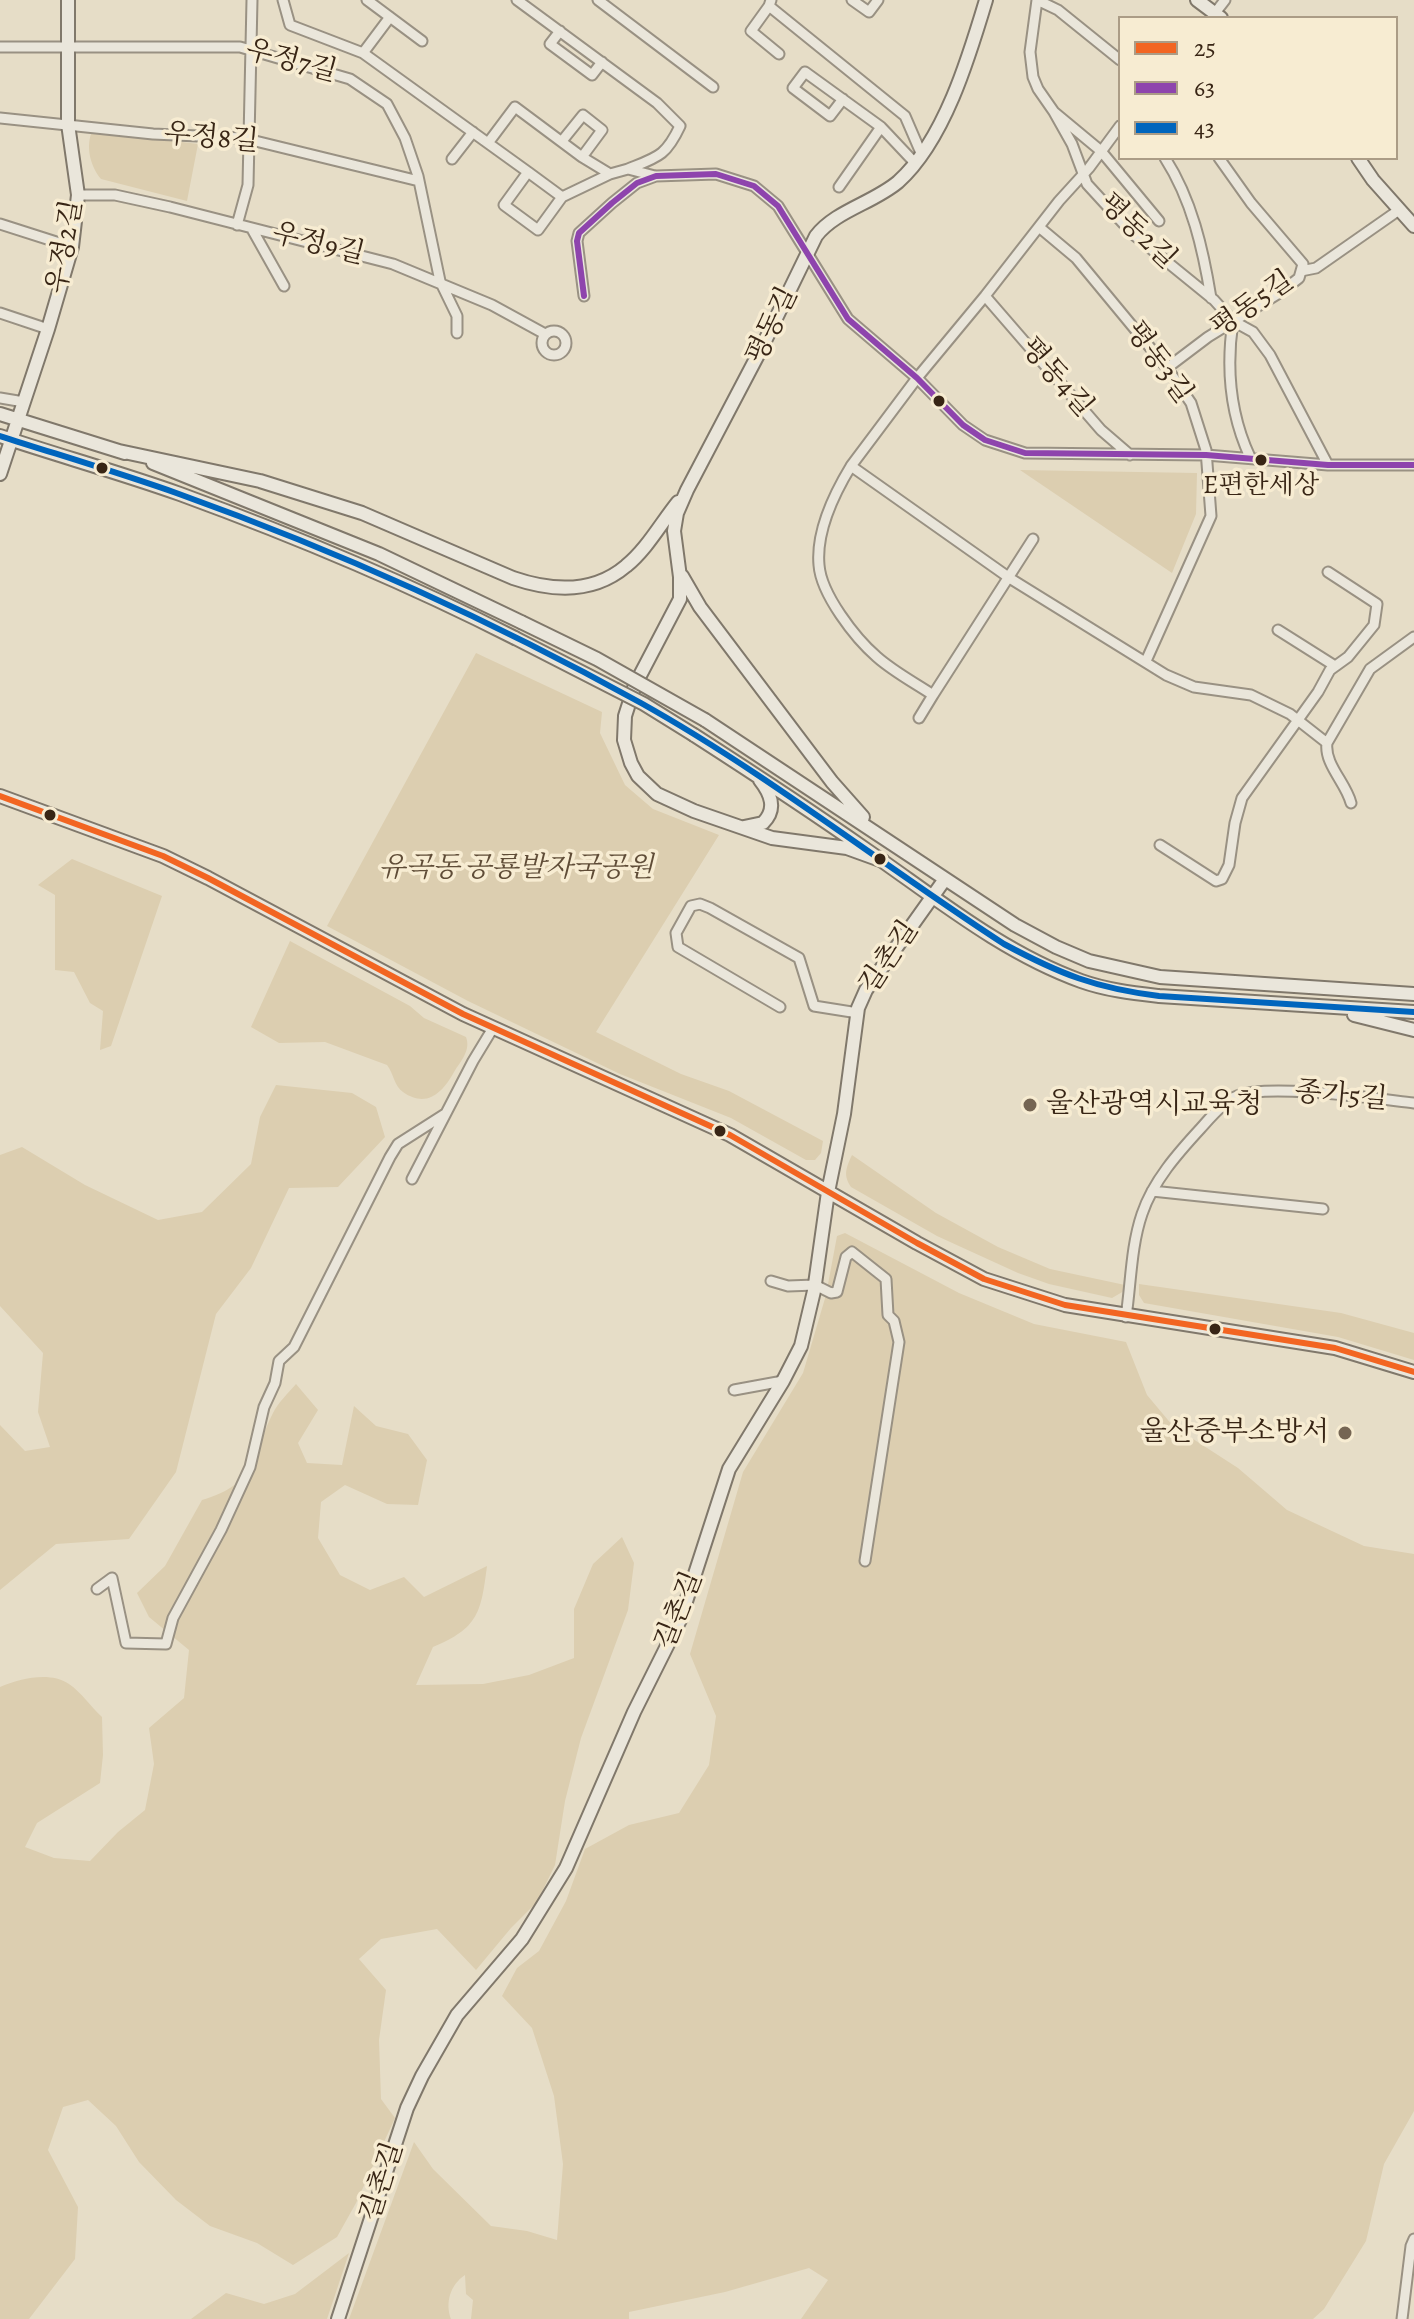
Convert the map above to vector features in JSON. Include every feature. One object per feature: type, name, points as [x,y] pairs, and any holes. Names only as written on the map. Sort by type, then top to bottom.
[{"type":"main road","name":"우정2길","points":[[0,474],[6,438],[18,420],[72,247],[78,195],[68,124],[68,0]]},
{"type":"main road","name":"평동길","points":[[883,861],[847,848],[789,842],[736,827],[657,794],[638,776],[631,763],[624,740],[625,716],[635,685],[680,599],[674,531],[677,513],[687,490],[806,255],[825,225],[897,182],[918,158],[944,119],[972,48],[986,0]]},
{"type":"main road","points":[[1197,0],[1218,16]]},
{"type":"main road","points":[[1360,160],[1414,226]]},
{"type":"main road","points":[[0,414],[119,451],[212,485],[379,554],[597,659],[705,720],[1015,925],[1089,961],[1126,971],[1214,982],[1414,994]]},
{"type":"main road","points":[[6,438],[178,493],[282,533],[410,587],[515,638],[630,697],[694,735],[1004,944],[1084,982],[1159,996],[1414,1012]]},
{"type":"main road","points":[[119,451],[220,471],[362,513],[513,578],[536,586],[560,589],[585,586],[625,567],[687,490]]},
{"type":"main road","points":[[677,562],[700,607],[832,782],[880,834]]},
{"type":"main road","points":[[736,827],[756,827],[771,813],[768,791],[754,774]]},
{"type":"main road","points":[[0,796],[163,856],[493,1028],[730,1135],[984,1279],[1065,1305],[1335,1348],[1414,1372]]},
{"type":"main road","name":"길촌길","points":[[338,2319],[407,2108],[422,2076],[457,2015],[522,1939],[566,1868],[634,1712],[680,1620],[729,1469],[801,1346],[815,1285],[858,1013],[866,990],[945,879]]},
{"type":"main road","points":[[1315,1006],[1414,1030]]},
{"type":"street","points":[[237,225],[248,185],[252,0]]},
{"type":"street","points":[[283,0],[290,25],[363,53],[562,197]]},
{"type":"street","points":[[367,0],[422,41]]},
{"type":"street","points":[[517,0],[657,103],[680,126],[671,146],[657,157],[610,174],[562,197],[538,230],[504,205],[528,172]]},
{"type":"street","points":[[598,0],[713,87]]},
{"type":"street","points":[[852,0],[869,12],[878,0]]},
{"type":"street","points":[[1037,0],[1058,10],[1118,58]]},
{"type":"street","name":"평동2길","points":[[1037,0],[1031,36],[1032,67],[1038,89],[1072,144],[1082,175],[1134,235],[1211,298],[1233,321],[1253,332],[1270,355],[1328,465]]},
{"type":"street","points":[[1218,16],[1225,0]]},
{"type":"street","points":[[779,54],[751,31],[770,3],[905,116],[918,158]]},
{"type":"street","points":[[363,53],[390,17]]},
{"type":"street","points":[[560,31],[550,44],[592,75],[602,62]]},
{"type":"street","name":"우정7길","points":[[0,47],[160,45],[251,48],[350,79],[387,104],[405,138],[419,181],[440,281],[457,316],[457,333]]},
{"type":"street","points":[[843,99],[830,116],[793,88],[805,72],[843,99],[881,127],[918,158]]},
{"type":"street","points":[[488,143],[515,107],[610,174]]},
{"type":"street","name":"평동2길","points":[[1054,112],[1101,151],[1159,221]]},
{"type":"street","points":[[562,141],[583,115],[602,130],[582,157]]},
{"type":"street","name":"우정8길","points":[[0,118],[153,134],[249,139],[419,181]]},
{"type":"street","points":[[839,187],[881,127]]},
{"type":"street","points":[[933,695],[878,658],[857,637],[828,594],[819,566],[820,536],[851,466],[917,378],[1118,129]]},
{"type":"street","points":[[452,159],[473,132]]},
{"type":"street","name":"평동2길","points":[[1166,160],[1181,185],[1200,238],[1211,298]]},
{"type":"street","name":"평동5길","points":[[1167,368],[1233,321],[1281,292],[1299,278],[1303,264],[1251,203],[1220,160]]},
{"type":"street","points":[[628,169],[656,176],[716,174],[754,186],[778,206],[848,319],[917,378],[963,425],[1002,447],[1025,453],[1206,455],[1328,465],[1414,465]]},
{"type":"street","points":[[584,296],[577,241],[579,233],[637,183],[656,176]]},
{"type":"street","name":"우정9길","points":[[78,195],[115,195],[170,207],[393,264],[440,281],[545,334]]},
{"type":"street","points":[[1301,271],[1316,268],[1399,210]]},
{"type":"street","points":[[0,224],[72,247]]},
{"type":"street","name":"평동3길","points":[[1039,227],[1076,258],[1167,368],[1191,403],[1206,455],[1211,516],[1146,661]]},
{"type":"street","points":[[252,229],[284,286]]},
{"type":"street","name":"평동4길","points":[[985,296],[1101,430],[1130,455]]},
{"type":"street","points":[[0,313],[48,329]]},
{"type":"street","points":[[1233,321],[1228,354],[1231,389],[1239,434],[1250,457]]},
{"type":"street","points":[[0,398],[24,402]]},
{"type":"street","points":[[851,466],[1011,579],[1184,684],[1251,695],[1296,720],[1327,743]]},
{"type":"street","points":[[919,718],[1011,579],[1033,539]]},
{"type":"street","points":[[1160,845],[1216,881],[1222,879],[1229,865],[1242,798],[1335,666],[1348,657],[1374,625],[1377,604],[1328,572]]},
{"type":"street","points":[[1278,630],[1335,666]]},
{"type":"street","points":[[1351,803],[1326,753],[1327,743],[1370,669],[1414,637]]},
{"type":"street","points":[[780,1007],[678,947],[676,933],[691,906],[700,904],[710,908],[799,958],[814,1006],[858,1013]]},
{"type":"street","points":[[799,988],[810,994]]},
{"type":"street","points":[[412,1179],[493,1028]]},
{"type":"street","name":"종가5길","points":[[1126,1317],[1142,1214],[1152,1191],[1179,1152],[1236,1096],[1264,1091],[1414,1103]]},
{"type":"street","points":[[97,1589],[112,1578],[126,1643],[166,1644],[173,1618],[221,1530],[250,1467],[279,1361],[294,1347],[398,1144],[445,1114]]},
{"type":"street","points":[[1152,1191],[1323,1209]]},
{"type":"street","points":[[771,1281],[788,1286],[815,1285],[831,1293],[837,1292],[846,1257],[852,1252],[886,1279],[888,1315],[894,1321],[899,1342],[865,1561]]},
{"type":"street","points":[[734,1390],[783,1381]]},
{"type":"street","points":[[1402,2319],[1406,2276],[1414,2239]]},
{"type":"green space","points":[[95,131],[198,144],[187,201],[101,179],[89,152],[91,134]]},
{"type":"green space","points":[[1020,470],[1197,473],[1196,514],[1172,573]]},
{"type":"green space","name":"유곡동 공룡발자국공원","points":[[476,653],[602,712],[600,733],[625,785],[653,809],[719,835],[596,1032],[681,1074],[729,1091],[823,1141],[821,1153],[815,1160],[806,1160],[731,1118],[620,1074],[468,1001],[327,926]]},
{"type":"green space","points":[[72,859],[162,896],[111,1046],[100,1050],[103,1011],[90,1003],[74,972],[55,970],[55,895],[38,885]]},
{"type":"green space","points":[[290,941],[410,1006],[424,1018],[466,1037],[464,1055],[439,1092],[427,1098],[412,1097],[398,1087],[387,1065],[325,1042],[279,1043],[251,1027]]},
{"type":"green space","points":[[276,1085],[352,1093],[376,1107],[385,1137],[338,1187],[289,1188],[251,1268],[216,1314],[176,1472],[129,1539],[56,1544],[0,1590],[0,1425],[25,1451],[50,1447],[38,1412],[43,1353],[0,1306],[0,1155],[22,1147],[85,1185],[158,1220],[202,1212],[251,1164],[260,1117]]},
{"type":"green space","points":[[852,1155],[936,1213],[998,1247],[1050,1269],[1125,1285],[1124,1291],[1112,1298],[1049,1284],[937,1236],[851,1187],[846,1171]]},
{"type":"green space","points":[[845,1233],[959,1293],[1034,1324],[1126,1342],[1147,1395],[1173,1426],[1238,1468],[1287,1510],[1364,1546],[1414,1554],[1414,2111],[1384,2164],[1366,2241],[1324,2309],[1313,2319],[801,2319],[828,2280],[809,2268],[725,2292],[629,2312],[629,2319],[471,2319],[473,2300],[466,2294],[465,2275],[450,2295],[451,2319],[349,2319],[414,2142],[433,2169],[491,2226],[527,2231],[557,2240],[563,2164],[554,2096],[532,2028],[502,1996],[517,1968],[539,1951],[566,1901],[585,1849],[629,1825],[679,1813],[709,1765],[716,1716],[690,1654],[743,1472],[803,1373],[826,1295],[837,1236]]},
{"type":"green space","points":[[1139,1284],[1341,1313],[1414,1333],[1414,1360],[1338,1337],[1144,1303],[1139,1295]]},
{"type":"green space","points":[[296,1384],[318,1410],[298,1443],[307,1463],[342,1465],[354,1406],[376,1426],[408,1434],[427,1460],[418,1505],[387,1504],[345,1485],[321,1502],[318,1538],[340,1575],[370,1590],[404,1577],[424,1597],[487,1566],[475,1617],[460,1633],[433,1647],[416,1685],[483,1684],[529,1675],[574,1658],[574,1609],[593,1564],[622,1537],[634,1563],[628,1610],[581,1738],[565,1801],[555,1865],[537,1902],[476,1970],[437,1929],[381,1939],[359,1959],[386,1990],[379,2040],[381,2099],[395,2118],[337,2237],[293,2265],[257,2243],[210,2226],[176,2200],[139,2162],[116,2126],[88,2100],[63,2107],[48,2150],[78,2207],[75,2259],[29,2319],[0,2319],[0,1687],[34,1678],[61,1680],[78,1691],[102,1717],[100,1783],[37,1823],[25,1847],[54,1858],[90,1861],[145,1810],[154,1764],[149,1728],[184,1698],[189,1650],[149,1617],[137,1593],[165,1566],[202,1500],[234,1486],[243,1477],[275,1409]]},
{"type":"green space","points":[[349,2253],[327,2319],[191,2319],[226,2293],[264,2304],[295,2294]]},
{"type":"transit line","name":"63","points":[[584,296],[577,241],[579,233],[637,183],[656,176],[716,174],[754,186],[778,206],[848,319],[917,378],[963,425],[985,440],[1025,453],[1206,455],[1328,465],[1414,465]]},
{"type":"transit line","name":"43","points":[[0,436],[157,486],[297,539],[414,589],[529,644],[688,730],[1004,944],[1061,972],[1116,989],[1159,996],[1414,1012]]},
{"type":"transit line","name":"25","points":[[0,796],[163,856],[208,878],[463,1014],[730,1135],[984,1279],[1065,1305],[1335,1348],[1414,1372]]},
{"type":"place","name":"E편한세상","points":[[1261,460]]},
{"type":"place","name":"울산광역시교육청","points":[[1030,1105]]},
{"type":"place","name":"울산중부소방서","points":[[1345,1433]]}]
